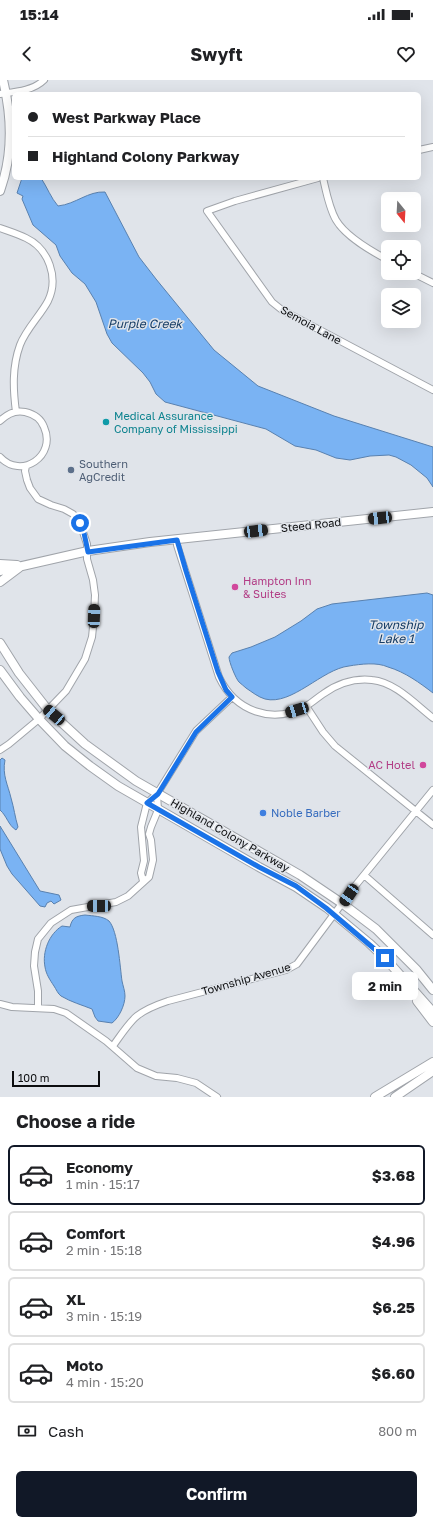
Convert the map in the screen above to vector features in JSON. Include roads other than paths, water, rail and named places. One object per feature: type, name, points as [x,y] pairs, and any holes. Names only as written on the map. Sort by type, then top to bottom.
[{"type":"street","points":[[0,191],[9,146],[10,117],[3,94],[4,80]]},
{"type":"street","points":[[20,92],[37,85],[44,80]]},
{"type":"street","points":[[421,150],[433,147]]},
{"type":"street","name":"Semoia Lane","points":[[311,180],[235,201],[208,211],[272,302],[282,310],[433,390]]},
{"type":"street","points":[[324,180],[336,220],[347,233],[367,248],[381,256]]},
{"type":"street","points":[[0,228],[27,238],[41,250],[50,266],[53,284],[48,301],[20,344],[14,371],[16,412]]},
{"type":"street","points":[[421,277],[433,282]]},
{"type":"street","points":[[0,421],[16,412],[28,412],[38,418],[42,423],[48,439],[46,449],[43,454],[34,462],[26,466],[13,465],[0,457]]},
{"type":"street","points":[[0,750],[39,719],[63,695],[86,659],[92,636],[95,595],[93,580],[87,559],[88,552],[84,533],[80,523],[73,514],[38,499],[30,488],[27,480],[24,471],[26,466]]},
{"type":"street","name":"Steed Road","points":[[0,571],[88,552],[177,540],[433,512]]},
{"type":"street","points":[[177,540],[179,552],[218,672],[226,690],[246,708],[268,715],[289,712],[306,706],[323,694],[344,683],[353,680],[372,680],[391,686],[433,718]]},
{"type":"street","points":[[0,564],[22,566]]},
{"type":"street","points":[[0,582],[22,566]]},
{"type":"street","name":"Highland Colony Parkway","points":[[0,643],[19,673],[48,710],[85,744],[112,764],[158,794],[300,875],[343,904],[376,929],[416,968],[433,990]]},
{"type":"street","name":"Highland Colony Parkway","points":[[0,670],[39,719],[65,746],[90,766],[118,786],[158,810],[259,867],[296,886],[369,943],[396,969],[433,1012]]},
{"type":"street","points":[[143,881],[141,873],[144,861],[141,828],[147,803],[158,794],[196,732],[232,697]]},
{"type":"street","points":[[306,706],[323,732],[335,746],[433,825]]},
{"type":"street","name":"Township Avenue","points":[[113,1046],[137,1014],[150,1007],[292,968],[301,960],[364,875],[433,790]]},
{"type":"street","points":[[38,1008],[38,991],[34,966],[38,939],[51,923],[71,910],[116,902],[128,896],[149,877],[153,860],[149,834],[150,827],[158,810],[158,794]]},
{"type":"street","points":[[364,875],[433,934]]},
{"type":"street","points":[[396,969],[400,980],[433,1022]]},
{"type":"street","points":[[0,1004],[12,1007],[54,1009],[66,1013],[113,1046],[137,1068],[156,1076],[177,1078],[196,1083],[217,1097]]},
{"type":"street","points":[[418,1071],[431,1059],[433,1055]]},
{"type":"street","points":[[376,1097],[433,1062]]},
{"type":"street","points":[[395,1097],[433,1072]]},
{"type":"street","points":[[404,1097],[433,1078]]},
{"type":"water","name":"Purple Creek","points":[[21,180],[42,180],[58,206],[71,203],[93,193],[105,192],[139,257],[214,350],[258,386],[334,416],[433,447],[433,487],[427,478],[411,465],[396,457],[389,455],[370,456],[350,460],[336,458],[316,450],[295,446],[266,429],[165,402],[156,394],[150,382],[143,373],[112,343],[107,334],[96,302],[85,284],[72,273],[60,256],[56,245],[33,225],[22,199],[23,196],[17,193]]},
{"type":"water","name":"Township Lake 1","points":[[427,593],[433,595],[433,693],[418,682],[400,672],[384,665],[369,664],[354,665],[339,669],[328,673],[286,697],[275,700],[265,699],[240,683],[236,678],[230,663],[229,657],[232,653],[275,637],[317,609],[332,604]]},
{"type":"water","points":[[2,758],[5,760],[5,775],[18,827],[16,830],[11,826],[0,810],[0,760]]},
{"type":"water","points":[[0,826],[40,891],[59,895],[61,900],[54,904],[51,901],[47,903],[45,907],[40,906],[12,874],[0,849]]},
{"type":"water","points":[[85,915],[98,916],[107,919],[115,933],[125,996],[121,1011],[112,1023],[98,1021],[92,1009],[61,996],[47,975],[44,961],[48,944],[53,934],[62,926],[70,927],[75,918]]},
{"type":"place","name":"Medical Assurance Company of Mississippi","points":[[106,422]]},
{"type":"place","name":"Southern AgCredit","points":[[71,470]]},
{"type":"place","name":"Hampton Inn & Suites","points":[[235,587]]},
{"type":"place","name":"AC Hotel","points":[[423,765]]},
{"type":"place","name":"Noble Barber","points":[[263,813]]}]
